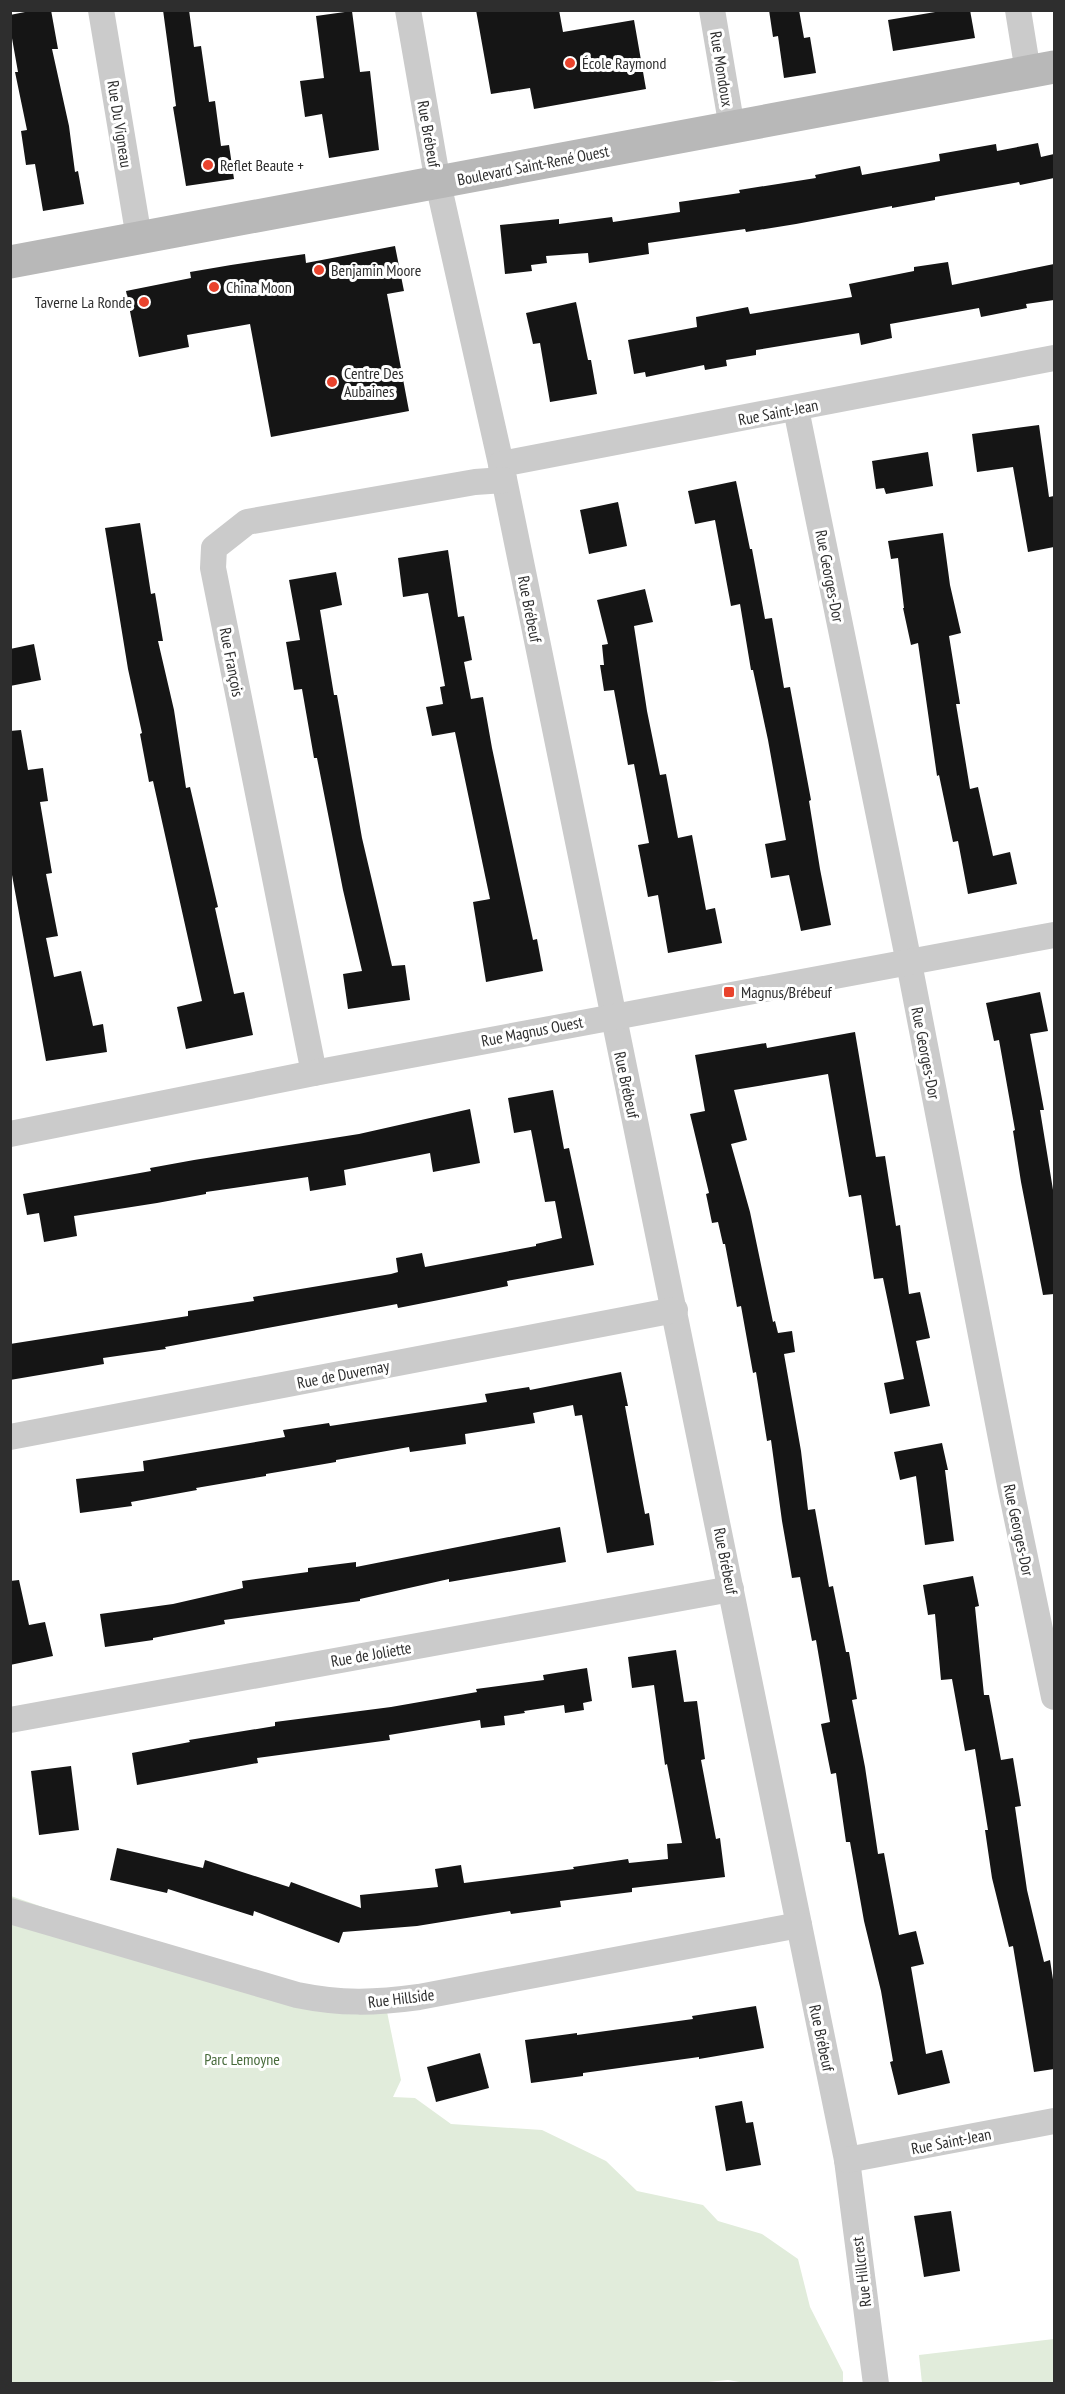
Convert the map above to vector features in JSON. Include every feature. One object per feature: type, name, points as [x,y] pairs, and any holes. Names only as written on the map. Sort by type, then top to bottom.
[{"type":"street","name":"Rue Du Vigneau","points":[[101,10],[139,238]]},
{"type":"street","name":"Rue Brébeuf","points":[[408,10],[438,183],[502,472],[847,2160]]},
{"type":"street","name":"Rue Mondoux","points":[[712,10],[732,128]]},
{"type":"street","points":[[1018,10],[1041,70]]},
{"type":"street","name":"Boulevard Saint-René Ouest","points":[[10,262],[1041,70]]},
{"type":"street","name":"Rue Saint-Jean","points":[[502,472],[796,409],[1054,358]]},
{"type":"street","name":"Rue Georges-Dor","points":[[796,409],[909,963],[1011,1490],[1054,1697]]},
{"type":"street","name":"Rue François","points":[[314,1072],[213,568],[214,548],[247,522],[475,482],[502,472]]},
{"type":"street","name":"Rue Magnus Ouest","points":[[10,1134],[314,1072],[1054,935]]},
{"type":"street","name":"Rue de Duvernay","points":[[10,1437],[675,1310]]},
{"type":"street","name":"Rue de Joliette","points":[[10,1720],[731,1589]]},
{"type":"street","name":"Rue Hillside","points":[[10,1911],[297,1995],[331,2002],[361,2003],[419,1997],[799,1924]]},
{"type":"street","name":"Rue Saint-Jean","points":[[847,2160],[1054,2121]]},
{"type":"street","name":"Rue Hillcrest","points":[[847,2160],[876,2384]]},
{"type":"green space","name":"Parc Lemoyne","points":[[11,1896],[297,1995],[385,2002],[401,2080],[393,2097],[415,2098],[451,2124],[542,2130],[606,2161],[637,2191],[703,2205],[718,2221],[762,2234],[798,2259],[810,2307],[843,2372],[843,2383],[751,2384],[728,2380],[688,2384],[11,2384]]},
{"type":"green space","points":[[1054,2339],[1054,2383],[922,2383],[919,2355]]},
{"type":"building","points":[[35,10],[51,10],[58,49],[52,49],[69,126],[75,172],[78,171],[84,204],[43,211],[35,164],[26,165],[21,131],[27,130],[15,72],[18,72],[10,27],[10,15]]},
{"type":"building","points":[[163,10],[189,10],[194,47],[201,46],[209,102],[215,101],[221,146],[229,145],[234,179],[186,186],[173,107],[176,106]]},
{"type":"building","points":[[476,10],[559,10],[563,32],[634,20],[646,89],[534,109],[530,88],[491,94]]},
{"type":"building","points":[[769,10],[799,10],[804,38],[810,37],[816,73],[784,78],[778,36],[773,37]]},
{"type":"building","points":[[947,10],[970,10],[975,38],[893,51],[888,20]]},
{"type":"building","points":[[352,11],[360,72],[370,71],[379,150],[329,158],[322,114],[305,117],[300,81],[324,78],[316,16]]},
{"type":"building","points":[[1038,143],[1041,157],[1054,154],[1054,178],[1020,185],[1019,182],[935,197],[935,200],[796,224],[648,243],[649,254],[589,263],[588,253],[546,256],[547,263],[531,265],[532,271],[505,274],[500,225],[559,219],[559,224],[612,217],[613,222],[680,212],[679,202],[816,178],[815,175],[860,166],[862,175],[940,161],[939,154],[996,144],[997,151]]},
{"type":"building","points":[[395,246],[404,291],[387,294],[409,411],[271,437],[250,324],[187,335],[189,347],[139,357],[126,291],[191,278],[190,272],[231,265],[305,254],[306,263]]},
{"type":"building","points":[[948,262],[952,285],[1054,264],[1054,300],[1026,304],[1027,308],[981,317],[979,308],[890,324],[892,338],[861,345],[859,333],[756,350],[756,355],[726,360],[727,366],[705,370],[704,365],[646,377],[645,372],[634,374],[628,340],[697,327],[696,317],[748,307],[750,314],[852,297],[849,284],[914,271],[914,267]]},
{"type":"building","points":[[576,302],[597,394],[550,402],[540,343],[533,344],[526,313]]},
{"type":"building","points":[[1039,425],[1049,497],[1054,496],[1054,547],[1028,552],[1013,467],[977,472],[972,434]]},
{"type":"building","points":[[928,452],[933,486],[886,494],[884,488],[876,489],[872,461]]},
{"type":"building","points":[[736,481],[765,619],[772,618],[784,688],[790,687],[831,925],[801,931],[789,875],[771,878],[765,844],[786,840],[768,740],[753,670],[751,670],[740,604],[731,606],[715,520],[695,524],[688,491]]},
{"type":"building","points":[[618,502],[627,546],[589,554],[580,510]]},
{"type":"building","points":[[140,523],[151,594],[155,593],[163,641],[158,641],[174,710],[186,788],[190,787],[218,907],[215,908],[234,994],[244,992],[253,1035],[186,1049],[177,1007],[202,1001],[153,781],[149,782],[105,528]]},
{"type":"building","points":[[943,533],[950,585],[961,633],[949,636],[960,704],[956,704],[970,789],[978,787],[993,856],[1010,852],[1017,884],[968,894],[958,841],[953,842],[939,775],[937,776],[918,643],[911,645],[903,608],[898,558],[891,559],[888,541]]},
{"type":"building","points":[[448,550],[458,617],[464,616],[472,660],[464,662],[471,699],[483,697],[533,940],[537,939],[543,971],[486,982],[473,902],[490,899],[455,732],[432,736],[426,707],[443,704],[440,687],[445,686],[428,593],[403,597],[398,558]]},
{"type":"building","points":[[336,572],[342,605],[320,610],[334,695],[337,695],[362,838],[392,966],[405,965],[410,1000],[348,1009],[343,974],[362,971],[343,890],[317,758],[314,758],[302,689],[294,690],[286,642],[300,640],[289,580]]},
{"type":"building","points":[[645,589],[653,622],[634,626],[647,711],[660,775],[666,774],[678,838],[692,835],[706,910],[715,908],[722,943],[668,953],[658,895],[648,897],[638,845],[649,843],[634,764],[628,765],[614,690],[604,691],[600,665],[604,665],[602,645],[608,644],[597,600]]},
{"type":"building","points":[[34,644],[41,680],[10,686],[10,649]]},
{"type":"building","points":[[21,730],[28,770],[43,768],[48,801],[40,802],[52,873],[46,874],[58,936],[46,938],[54,977],[81,971],[93,1026],[103,1024],[107,1052],[46,1061],[10,864],[10,731]]},
{"type":"building","points":[[1040,992],[1048,1031],[1030,1034],[1044,1110],[1040,1110],[1054,1196],[1054,1294],[1043,1295],[1021,1182],[1013,1131],[1015,1130],[999,1040],[994,1041],[986,1003]]},
{"type":"building","points":[[855,1032],[876,1157],[885,1156],[896,1226],[900,1225],[909,1294],[920,1292],[930,1338],[916,1341],[930,1406],[890,1414],[884,1383],[904,1379],[883,1278],[874,1279],[861,1195],[849,1197],[828,1074],[734,1090],[747,1140],[731,1144],[750,1212],[773,1322],[775,1321],[778,1333],[792,1331],[795,1352],[784,1354],[801,1451],[808,1510],[815,1509],[829,1587],[833,1586],[846,1652],[849,1652],[857,1699],[852,1700],[878,1854],[884,1853],[899,1935],[916,1931],[924,1964],[911,1967],[926,2054],[942,2050],[950,2083],[898,2095],[890,2062],[893,2061],[881,1991],[864,1921],[850,1842],[846,1842],[836,1773],[831,1774],[821,1724],[830,1722],[816,1640],[812,1641],[800,1577],[792,1578],[771,1440],[767,1441],[756,1372],[753,1373],[741,1306],[737,1307],[725,1244],[723,1244],[718,1222],[712,1223],[706,1194],[709,1193],[690,1114],[705,1111],[695,1055],[766,1043],[767,1048]]},
{"type":"building","points":[[553,1090],[564,1149],[569,1148],[594,1265],[507,1281],[508,1286],[444,1299],[398,1308],[397,1304],[165,1347],[166,1349],[103,1358],[104,1364],[10,1380],[10,1344],[188,1316],[188,1311],[254,1301],[253,1297],[391,1274],[398,1272],[396,1258],[422,1253],[425,1267],[536,1246],[536,1244],[562,1238],[555,1201],[545,1202],[531,1130],[514,1133],[508,1098]]},
{"type":"building","points":[[470,1109],[480,1163],[433,1172],[430,1153],[344,1170],[346,1185],[310,1191],[308,1177],[206,1192],[206,1194],[157,1203],[74,1216],[77,1236],[44,1242],[39,1213],[27,1215],[23,1194],[151,1171],[150,1168],[194,1160],[359,1134]]},
{"type":"building","points":[[621,1372],[645,1514],[649,1513],[654,1545],[607,1553],[582,1415],[575,1416],[573,1405],[533,1413],[535,1423],[465,1434],[466,1444],[410,1452],[409,1447],[336,1460],[336,1462],[131,1502],[132,1506],[80,1513],[76,1479],[144,1471],[143,1461],[285,1437],[283,1430],[329,1423],[330,1426],[487,1402],[485,1394],[529,1387],[530,1390]]},
{"type":"building","points":[[942,1443],[948,1470],[945,1470],[954,1541],[925,1545],[916,1476],[900,1480],[894,1452]]},
{"type":"building","points":[[560,1527],[566,1562],[449,1582],[449,1579],[360,1599],[360,1601],[224,1620],[225,1624],[153,1638],[153,1640],[105,1647],[100,1614],[173,1604],[243,1588],[242,1581],[308,1572],[308,1568],[356,1562],[356,1567]]},
{"type":"building","points":[[973,1576],[979,1606],[975,1607],[984,1695],[989,1695],[1001,1760],[1013,1758],[1021,1806],[1015,1807],[1027,1890],[1044,1962],[1050,1960],[1054,1986],[1054,2069],[1034,2072],[1013,1946],[1009,1947],[992,1878],[985,1830],[988,1830],[975,1749],[965,1751],[952,1679],[941,1680],[935,1614],[928,1615],[923,1585]]},
{"type":"building","points":[[19,1580],[29,1625],[45,1622],[53,1656],[10,1665],[10,1581]]},
{"type":"building","points":[[676,1650],[684,1702],[697,1701],[705,1759],[701,1760],[716,1839],[720,1838],[725,1877],[632,1888],[632,1892],[560,1901],[561,1907],[511,1914],[510,1911],[417,1926],[343,1932],[339,1943],[254,1911],[253,1916],[168,1889],[167,1893],[110,1880],[117,1848],[203,1868],[205,1860],[289,1887],[291,1882],[361,1908],[360,1895],[438,1887],[435,1869],[461,1865],[464,1883],[574,1869],[573,1867],[628,1859],[629,1863],[668,1859],[667,1844],[682,1843],[667,1764],[665,1765],[654,1685],[632,1688],[628,1657]]},
{"type":"building","points":[[587,1668],[592,1701],[583,1703],[584,1710],[565,1713],[564,1705],[524,1711],[525,1713],[504,1716],[505,1725],[481,1728],[480,1720],[389,1735],[390,1740],[257,1758],[258,1763],[137,1785],[132,1753],[190,1742],[189,1740],[275,1726],[275,1722],[391,1707],[477,1692],[476,1689],[544,1680],[543,1675]]},
{"type":"building","points":[[71,1766],[79,1830],[39,1835],[31,1771]]},
{"type":"building","points":[[756,2006],[764,2048],[699,2059],[699,2057],[583,2073],[583,2076],[531,2083],[525,2040],[693,2019],[692,2016]]},
{"type":"building","points":[[480,2053],[489,2088],[436,2102],[427,2067]]},
{"type":"building","points":[[742,2101],[746,2123],[753,2122],[761,2165],[726,2171],[715,2106]]},
{"type":"building","points":[[951,2211],[960,2271],[924,2277],[914,2216]]},
{"type":"place","name":"École Raymond","points":[[570,63]]},
{"type":"place","name":"Reflet Beaute +","points":[[208,165]]},
{"type":"place","name":"Benjamin Moore","points":[[319,270]]},
{"type":"place","name":"China Moon","points":[[214,287]]},
{"type":"place","name":"Taverne La Ronde","points":[[144,302]]},
{"type":"place","name":"Centre Des Aubaines","points":[[332,382]]},
{"type":"place","name":"Magnus/Brébeuf","points":[[729,992]]}]
